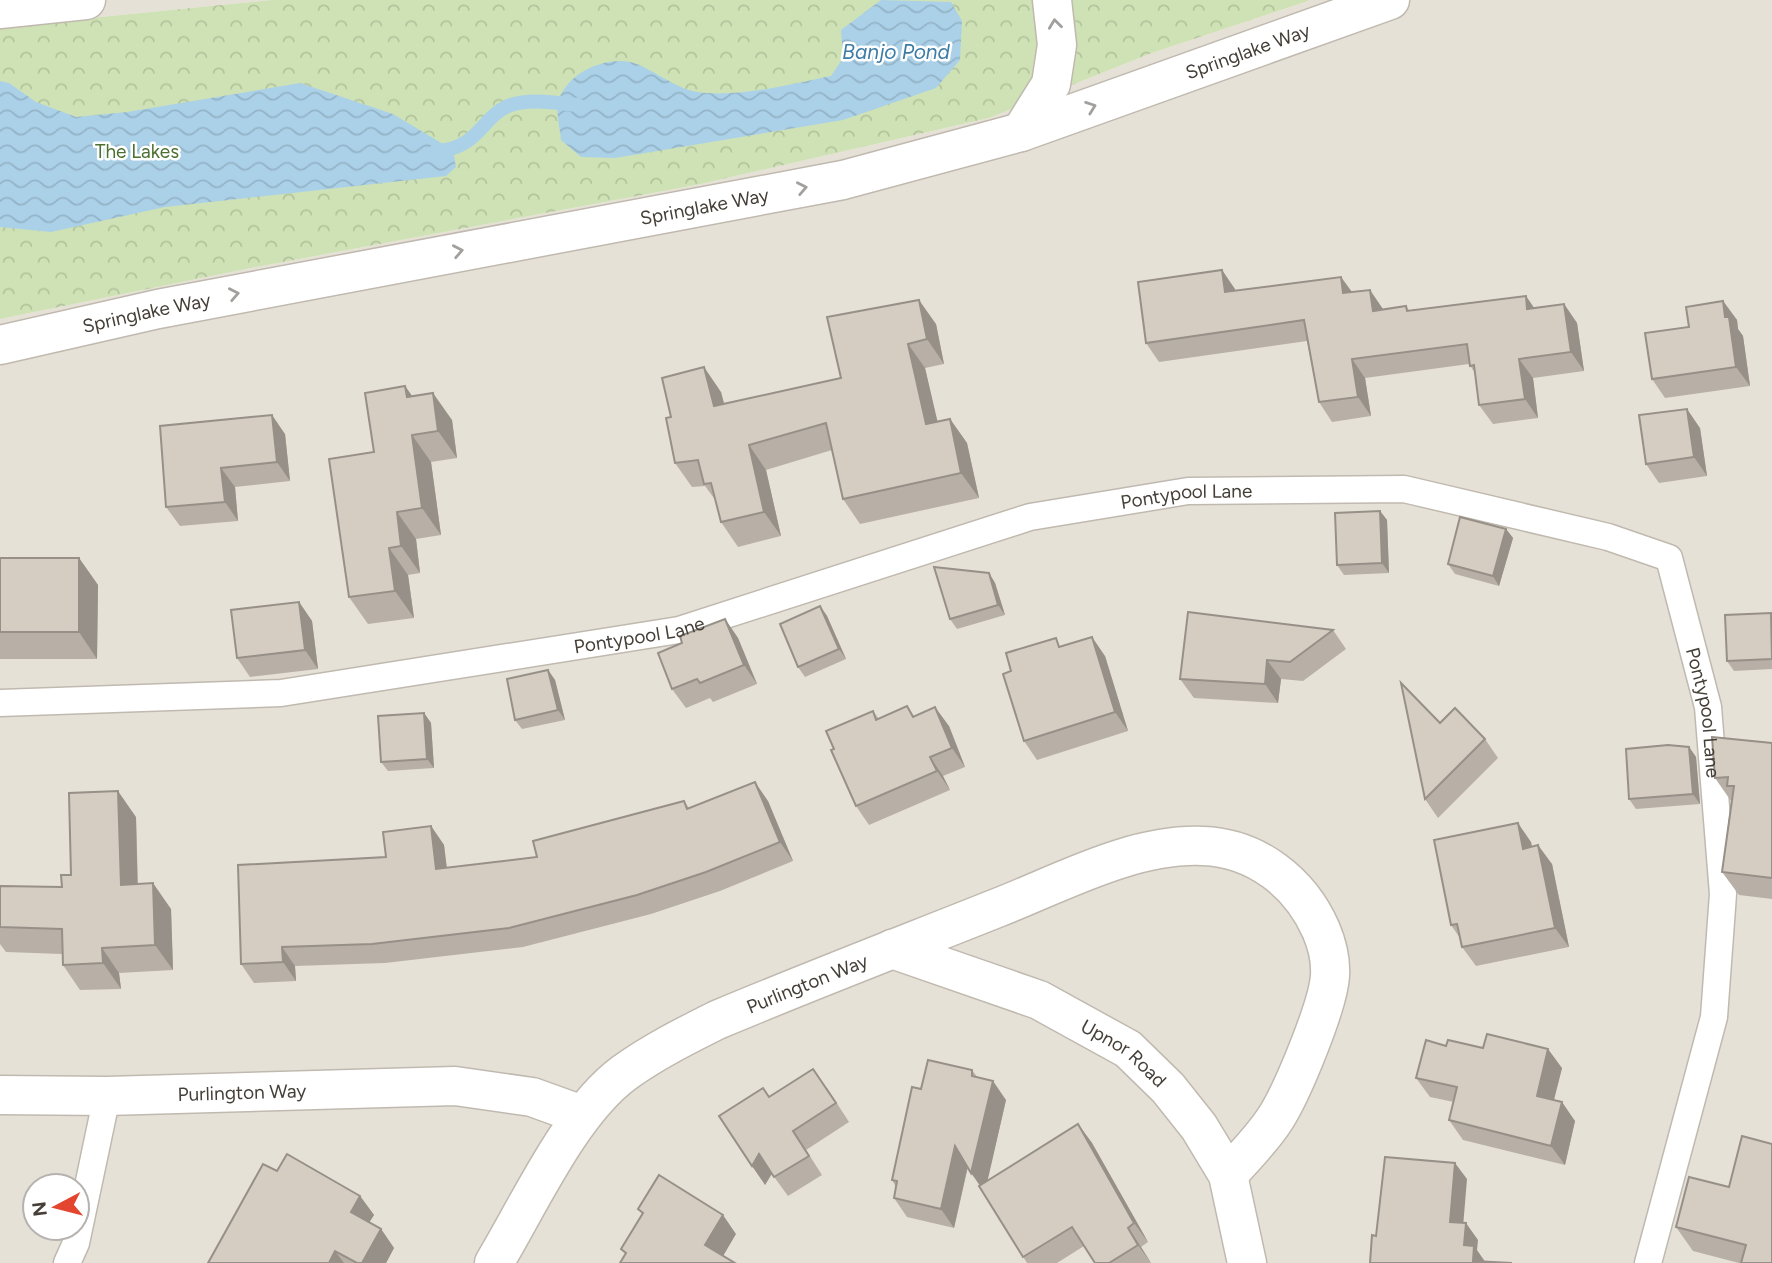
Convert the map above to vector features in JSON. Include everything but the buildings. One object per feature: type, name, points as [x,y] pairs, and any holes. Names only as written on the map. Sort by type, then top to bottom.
[{"type":"street","points":[[0,9],[86,0]]},
{"type":"street","points":[[1021,132],[1051,84],[1057,44],[1052,0]]},
{"type":"street","name":"Springlake Way","points":[[0,345],[210,298],[844,180],[1021,132],[1390,0]]},
{"type":"street","name":"Purlington Way","points":[[0,1094],[107,1096],[456,1086],[532,1097],[582,1115],[622,1074],[665,1046],[717,1020],[1097,868],[1164,849],[1203,846],[1239,851],[1267,865],[1294,886],[1313,912],[1327,945],[1330,976],[1311,1040],[1276,1118],[1228,1175]]},
{"type":"street","name":"Upnor Road","points":[[892,949],[1039,1000],[1128,1049],[1168,1088],[1199,1127],[1228,1175],[1247,1263]]},
{"type":"street","points":[[494,1263],[582,1115]]},
{"type":"lane","name":"Pontypool Lane","points":[[0,703],[281,693],[678,630],[1030,517],[1188,491],[1404,489],[1608,537],[1669,558],[1708,707],[1723,894],[1714,1017],[1648,1263]]},
{"type":"lane","points":[[68,1263],[76,1243],[107,1096]]},
{"type":"shaded area","points":[[0,0],[271,0],[29,24]]},
{"type":"shaded area","points":[[1311,0],[1772,0],[1772,1263],[0,1263],[0,319],[251,268],[696,185],[989,118],[1152,53]]},
{"type":"green space","name":"The Lakes","points":[[271,0],[1311,0],[1152,53],[989,118],[696,185],[251,268],[0,319],[0,27]]},
{"type":"water","name":"Banjo Pond","points":[[881,0],[951,2],[962,21],[960,60],[936,88],[843,120],[615,158],[581,157],[561,140],[558,103],[562,93],[576,76],[597,65],[630,62],[689,90],[713,93],[764,89],[831,76],[843,58],[841,30]]},
{"type":"water","points":[[0,81],[9,83],[36,102],[76,117],[127,112],[300,83],[393,114],[453,150],[456,167],[446,176],[165,207],[51,232],[0,227]]},
{"type":"waterway","points":[[436,151],[461,145],[508,106],[533,102],[578,105]]}]
